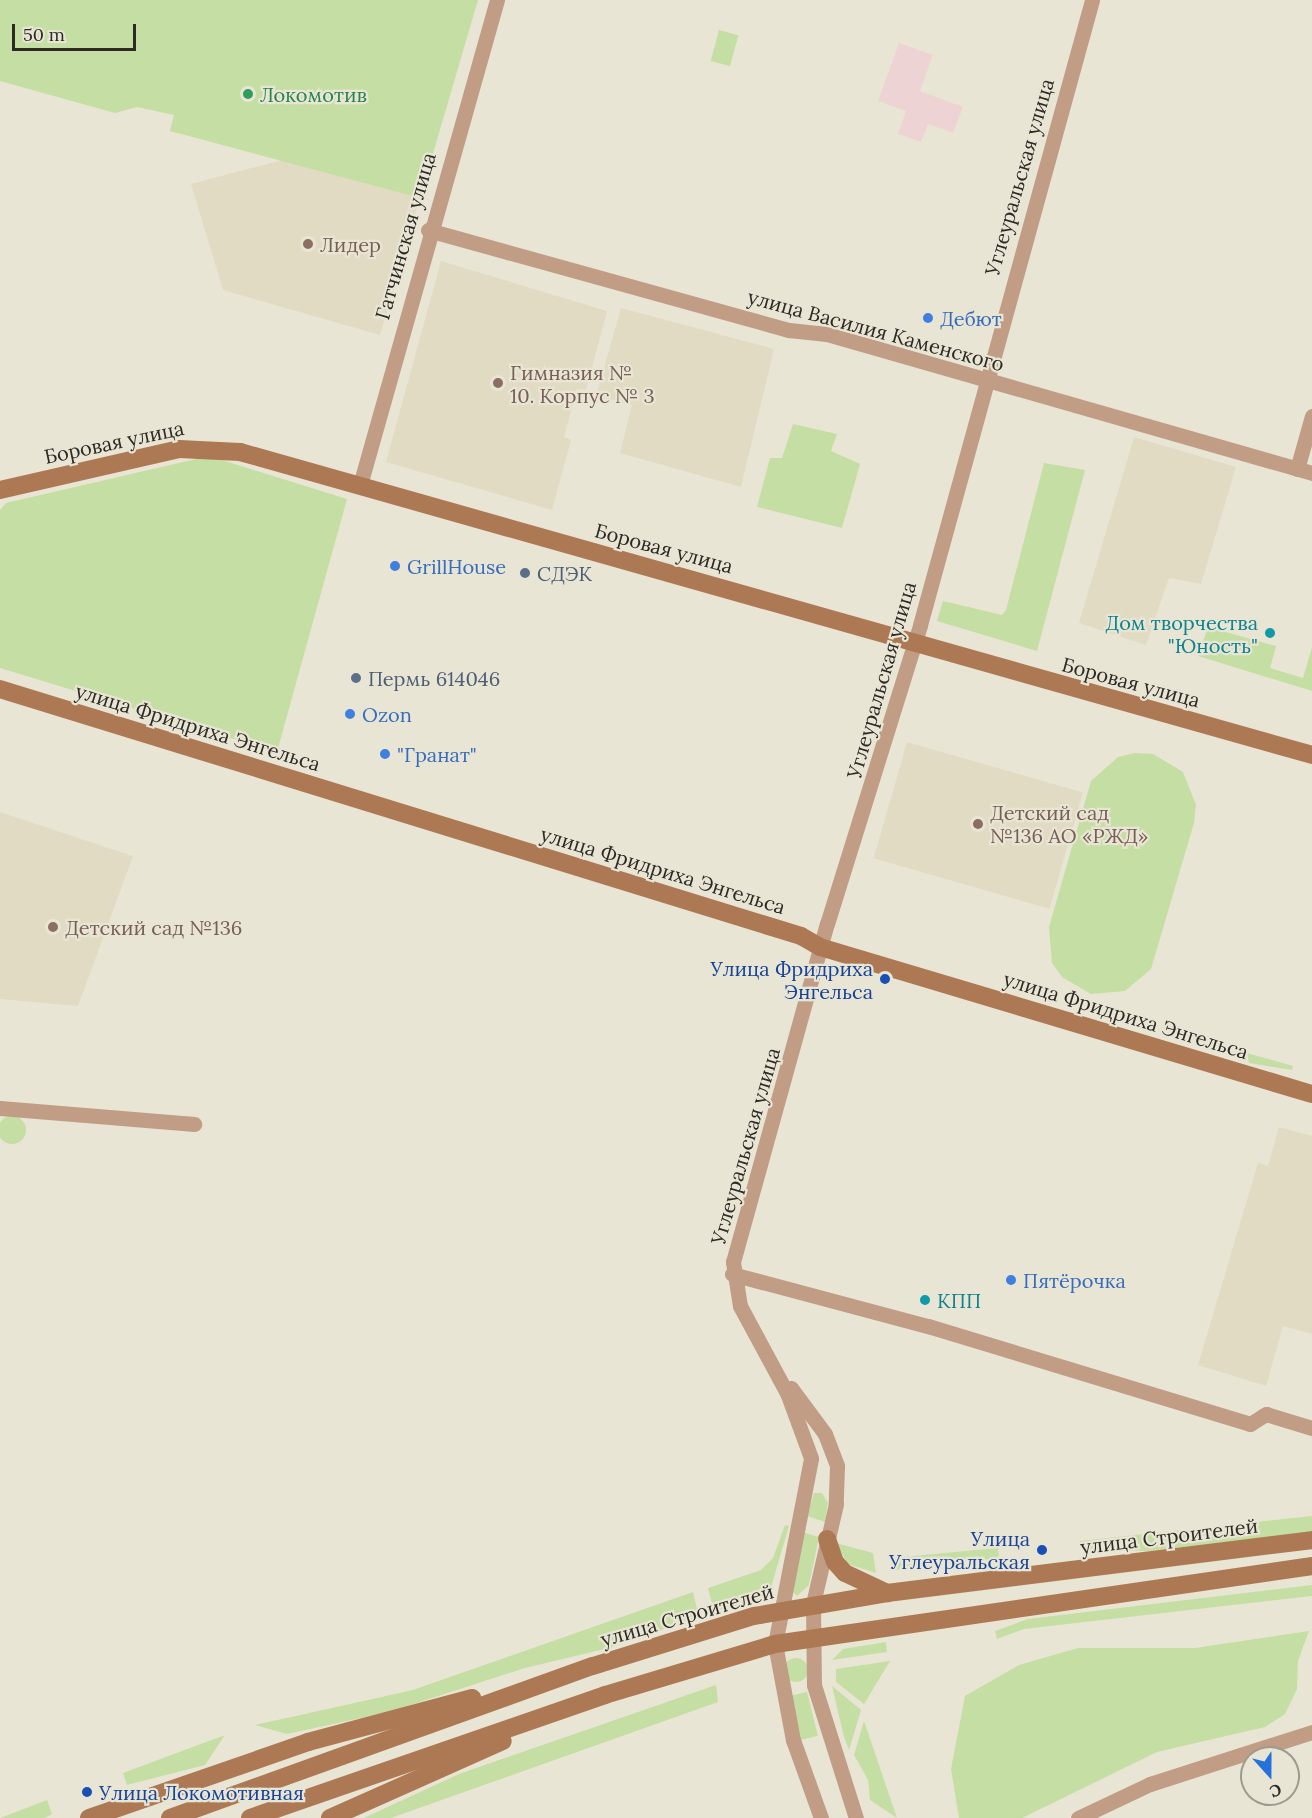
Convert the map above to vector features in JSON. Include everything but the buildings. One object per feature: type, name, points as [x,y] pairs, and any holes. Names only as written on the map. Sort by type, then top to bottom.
[{"type":"main road","name":"Боровая улица","points":[[0,490],[199,447],[240,452],[1312,755]]},
{"type":"main road","name":"улица Фридриха Энгельса","points":[[0,689],[783,931],[820,947],[1312,1094]]},
{"type":"main road","points":[[827,1539],[828,1551],[845,1573],[886,1593]]},
{"type":"main road","name":"улица Строителей","points":[[170,1818],[593,1666],[777,1611],[886,1593],[1312,1540]]},
{"type":"main road","points":[[250,1818],[604,1695],[775,1644],[1312,1566]]},
{"type":"main road","points":[[89,1818],[308,1742],[593,1666]]},
{"type":"main road","points":[[330,1818],[604,1695]]},
{"type":"street","name":"Гатчинская улица","points":[[360,485],[428,230],[496,0]]},
{"type":"street","name":"Углеуральская улица","points":[[771,1365],[740,1306],[732,1274],[820,947],[914,644],[1092,0]]},
{"type":"street","name":"улица Василия Каменского","points":[[428,230],[988,380],[1312,473]]},
{"type":"street","points":[[1297,469],[1312,416]]},
{"type":"street","points":[[0,1108],[194,1124]]},
{"type":"street","points":[[732,1274],[928,1326],[1250,1424],[1266,1414],[1312,1428]]},
{"type":"street","points":[[771,1365],[814,1417],[837,1466],[827,1539],[813,1604],[814,1685],[856,1818]]},
{"type":"street","points":[[771,1365],[812,1458],[809,1488],[777,1611],[775,1644],[793,1740],[821,1818]]},
{"type":"street","points":[[1078,1818],[1150,1784],[1312,1732]]},
{"type":"shaded area","points":[[899,43],[933,55],[920,91],[963,107],[953,133],[928,124],[921,142],[898,134],[906,111],[878,101]]},
{"type":"shaded area","name":"Лидер","points":[[282,160],[420,198],[380,335],[223,290],[191,184]]},
{"type":"shaded area","name":"Гимназия № 10. Корпус № 3","points":[[441,261],[607,311],[586,390],[577,389],[564,437],[571,440],[552,510],[386,462]]},
{"type":"shaded area","points":[[621,308],[774,349],[741,487],[620,453],[632,405],[596,396]]},
{"type":"shaded area","points":[[1134,437],[1236,467],[1201,584],[1169,578],[1146,645],[1079,623]]},
{"type":"shaded area","name":"Детский сад №136 АО «РЖД»","points":[[907,742],[1083,792],[1050,909],[874,858]]},
{"type":"shaded area","name":"Детский сад №136","points":[[0,812],[133,856],[78,1006],[0,999]]},
{"type":"shaded area","points":[[1279,1127],[1312,1136],[1312,1334],[1283,1326],[1266,1386],[1198,1365],[1258,1163],[1268,1166]]},
{"type":"green space","name":"Локомотив","points":[[0,0],[478,0],[420,198],[170,131],[174,115],[137,107],[115,113],[0,81]]},
{"type":"green space","points":[[719,30],[738,35],[730,66],[711,61]]},
{"type":"green space","points":[[793,424],[837,434],[831,451],[860,464],[842,528],[757,507],[770,458],[782,458]]},
{"type":"green space","points":[[209,456],[347,499],[277,752],[0,668],[0,510],[6,503]]},
{"type":"green space","points":[[1044,463],[1085,470],[1037,651],[937,621],[943,601],[1002,615],[1006,610]]},
{"type":"green space","points":[[1208,627],[1276,646],[1270,668],[1303,678],[1312,647],[1312,691],[1198,656]]},
{"type":"green space","points":[[1135,753],[1153,754],[1183,772],[1196,805],[1194,823],[1151,969],[1125,991],[1091,994],[1062,977],[1052,963],[1049,927],[1091,781],[1118,757]]},
{"type":"green space","points":[[1247,1053],[1293,1066],[1292,1070],[1249,1063]]},
{"type":"green space","points":[[12,1116],[22,1120],[26,1130],[22,1140],[12,1144],[2,1140],[-2,1130],[2,1120]]},
{"type":"green space","points":[[814,1493],[822,1493],[828,1503],[825,1522],[807,1516]]},
{"type":"green space","points":[[1312,1516],[1312,1532],[1149,1551],[1081,1549],[1080,1541]]},
{"type":"green space","points":[[785,1525],[789,1526],[769,1594],[759,1603],[715,1614],[708,1588],[761,1570],[773,1558]]},
{"type":"green space","points":[[802,1532],[819,1537],[809,1585],[797,1596],[793,1592]]},
{"type":"green space","points":[[836,1543],[873,1553],[876,1573],[848,1564]]},
{"type":"green space","points":[[998,1548],[999,1558],[892,1570],[891,1558]]},
{"type":"green space","points":[[1312,1585],[1312,1596],[1024,1629],[997,1639],[995,1631],[1028,1619]]},
{"type":"green space","points":[[693,1592],[699,1617],[609,1648],[525,1668],[389,1712],[287,1734],[255,1725],[413,1690]]},
{"type":"green space","points":[[1309,1631],[1298,1661],[1297,1689],[1285,1714],[1265,1727],[1157,1752],[1022,1818],[959,1818],[951,1769],[965,1696],[1019,1665],[1078,1648],[1195,1648]]},
{"type":"green space","points":[[886,1642],[887,1652],[832,1660],[843,1649]]},
{"type":"green space","points":[[796,1658],[801,1659],[807,1665],[807,1675],[801,1681],[796,1682],[791,1681],[785,1675],[784,1670],[785,1665],[791,1659]]},
{"type":"green space","points":[[890,1661],[864,1704],[836,1682],[836,1669]]},
{"type":"green space","points":[[716,1685],[718,1702],[391,1818],[364,1818],[459,1774]]},
{"type":"green space","points":[[832,1686],[861,1710],[849,1750],[844,1737]]},
{"type":"green space","points":[[807,1692],[818,1736],[801,1740],[791,1696]]},
{"type":"green space","points":[[864,1721],[897,1818],[870,1800],[868,1780],[854,1755]]},
{"type":"green space","points":[[225,1735],[205,1765],[127,1785],[123,1773]]},
{"type":"green space","points":[[47,1800],[52,1814],[45,1818],[0,1818]]},
{"type":"place","name":"Локомотив","points":[[248,94]]},
{"type":"place","name":"Лидер","points":[[308,244]]},
{"type":"place","name":"Дебют","points":[[928,318]]},
{"type":"place","name":"Гимназия № 10. Корпус № 3","points":[[498,383]]},
{"type":"place","name":"GrillHouse","points":[[395,566]]},
{"type":"place","name":"СДЭК","points":[[525,573]]},
{"type":"place","name":"Дом творчества \"Юность\"","points":[[1270,633]]},
{"type":"place","name":"Пермь 614046","points":[[356,678]]},
{"type":"place","name":"Ozon","points":[[350,714]]},
{"type":"place","name":"\"Гранат\"","points":[[385,754]]},
{"type":"place","name":"Детский сад №136 АО «РЖД»","points":[[978,824]]},
{"type":"place","name":"Детский сад №136","points":[[53,927]]},
{"type":"place","name":"Улица Фридриха Энгельса","points":[[885,979]]},
{"type":"place","name":"Пятёрочка","points":[[1011,1280]]},
{"type":"place","name":"КПП","points":[[925,1300]]},
{"type":"place","name":"Улица Углеуральская","points":[[1042,1550]]},
{"type":"place","name":"Улица Локомотивная","points":[[87,1792]]}]
